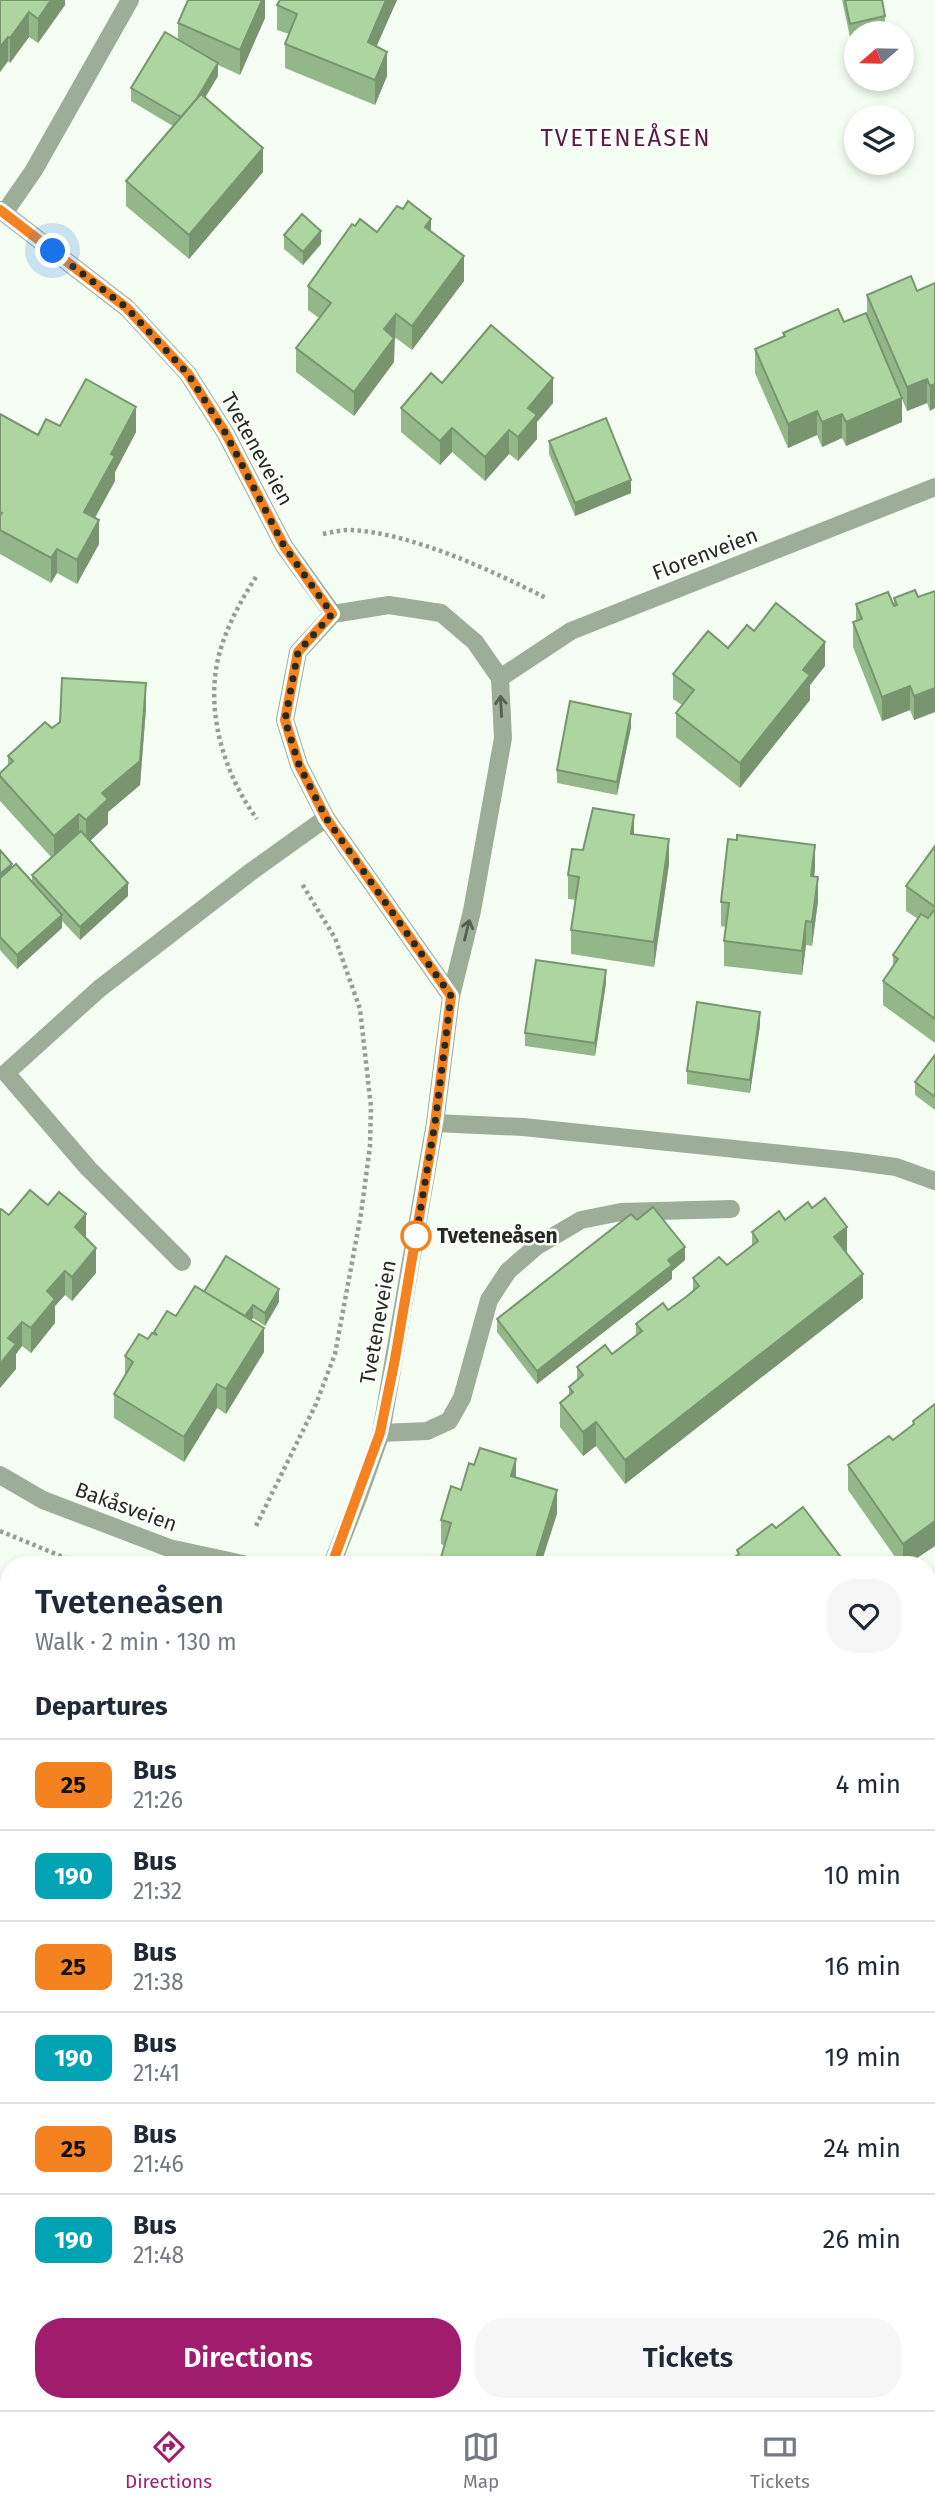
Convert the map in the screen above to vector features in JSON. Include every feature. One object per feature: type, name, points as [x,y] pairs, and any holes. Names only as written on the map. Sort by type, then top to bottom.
[{"type":"street","points":[[2,211],[34,170],[130,0]]},
{"type":"street","name":"Tveteneveien","points":[[2,211],[127,308],[188,374],[226,434],[284,546],[332,614]]},
{"type":"street","name":"Florenveien","points":[[500,678],[571,631],[935,487]]},
{"type":"street","points":[[451,996],[326,818],[299,765],[285,720],[298,652],[332,614],[389,605],[441,613],[475,642],[500,678]]},
{"type":"street","name":"Tveteneveien","points":[[335,1556],[380,1433],[395,1359],[435,1123],[451,996],[472,911],[503,738],[500,678]]},
{"type":"street","points":[[182,1262],[88,1168],[6,1073],[99,989],[326,818]]},
{"type":"street","points":[[435,1123],[523,1127],[851,1161],[896,1167],[935,1181]]},
{"type":"street","points":[[380,1433],[427,1432],[449,1421],[462,1398],[489,1300],[508,1271],[537,1246],[581,1220],[621,1212],[731,1209]]},
{"type":"street","name":"Bakåsveien","points":[[0,1475],[43,1500],[169,1548],[207,1556]]},
{"type":"path","points":[[243,1556],[316,1404],[335,1354],[361,1214],[370,1146],[371,1107],[367,1056],[357,998],[335,938],[280,851],[250,810],[227,767],[217,727],[215,679],[222,642],[237,607],[258,573],[284,546],[316,535],[349,530],[384,534],[484,567],[557,604],[571,631]]},
{"type":"path","points":[[0,1531],[61,1556]]},
{"type":"building","points":[[0,0],[51,0],[38,19],[29,12],[0,47]]},
{"type":"building","points":[[188,0],[262,0],[240,50],[178,23]]},
{"type":"building","points":[[280,0],[386,0],[368,42],[387,52],[375,80],[285,44],[297,14],[277,5]]},
{"type":"building","points":[[845,0],[882,0],[885,16],[849,21]]},
{"type":"building","points":[[165,32],[218,63],[196,100],[181,117],[131,88]]},
{"type":"building","points":[[201,94],[263,148],[189,235],[126,181]]},
{"type":"building","points":[[408,201],[431,219],[425,227],[464,256],[412,326],[396,314],[384,329],[394,338],[354,392],[296,348],[331,303],[308,286],[352,224],[355,226],[360,219],[377,232],[397,206],[403,209]]},
{"type":"building","points":[[302,214],[321,231],[303,252],[284,235]]},
{"type":"building","points":[[911,276],[917,291],[935,283],[935,384],[930,386],[927,379],[907,387],[867,295]]},
{"type":"building","points":[[838,309],[844,322],[866,313],[902,398],[846,422],[842,414],[822,422],[817,411],[788,424],[755,349],[785,336],[783,333]]},
{"type":"building","points":[[491,325],[553,378],[528,408],[537,415],[518,437],[509,430],[485,457],[452,428],[440,441],[401,408],[431,373],[442,383]]},
{"type":"building","points":[[86,379],[136,407],[111,454],[115,456],[84,512],[99,520],[77,560],[57,549],[51,558],[0,530],[0,414],[38,435],[46,419],[60,426]]},
{"type":"building","points":[[606,418],[631,480],[575,503],[549,441]]},
{"type":"building","points":[[915,590],[918,597],[935,591],[935,688],[914,696],[910,686],[882,697],[853,622],[862,619],[856,604],[888,592],[894,606],[897,605],[894,598]]},
{"type":"building","points":[[776,603],[825,642],[803,670],[810,675],[740,763],[676,713],[694,690],[673,674],[708,631],[728,648],[747,625],[754,631]]},
{"type":"building","points":[[62,678],[146,683],[140,761],[102,793],[108,799],[86,820],[79,814],[54,836],[0,773],[13,761],[8,756],[45,722],[52,728],[60,722]]},
{"type":"building","points":[[570,701],[631,714],[617,782],[557,770]]},
{"type":"building","points":[[593,808],[634,815],[631,834],[669,839],[654,942],[571,930],[579,877],[568,875],[572,849],[583,850]]},
{"type":"building","points":[[81,831],[128,883],[80,927],[32,875]]},
{"type":"building","points":[[737,835],[815,845],[811,876],[818,877],[812,922],[806,921],[802,951],[724,941],[729,903],[721,902],[728,839],[737,840]]},
{"type":"building","points":[[935,846],[935,907],[906,886]]},
{"type":"building","points":[[0,850],[12,864],[0,874]]},
{"type":"building","points":[[16,864],[62,915],[17,955],[0,937],[0,878]]},
{"type":"building","points":[[935,909],[935,1019],[883,981],[898,959],[893,955],[921,914],[928,918]]},
{"type":"building","points":[[536,960],[606,970],[595,1043],[525,1033]]},
{"type":"building","points":[[697,1002],[760,1012],[750,1080],[687,1071]]},
{"type":"building","points":[[935,1055],[935,1097],[915,1082]]},
{"type":"building","points":[[30,1190],[48,1205],[59,1192],[86,1214],[75,1227],[96,1248],[72,1277],[65,1271],[47,1291],[55,1299],[31,1328],[22,1322],[8,1338],[16,1344],[0,1364],[0,1210],[9,1215]]},
{"type":"building","points":[[825,1198],[847,1227],[834,1237],[863,1274],[625,1460],[596,1422],[583,1432],[560,1403],[573,1392],[569,1387],[583,1375],[577,1367],[605,1345],[612,1354],[642,1331],[636,1324],[663,1303],[668,1310],[686,1297],[699,1286],[693,1278],[719,1257],[727,1265],[758,1241],[752,1232],[779,1211],[785,1220],[808,1202],[812,1208]]},
{"type":"building","points":[[653,1207],[685,1247],[668,1260],[672,1265],[537,1371],[497,1319],[631,1214],[637,1220]]},
{"type":"building","points":[[226,1256],[279,1289],[265,1313],[253,1305],[245,1316],[204,1292]]},
{"type":"building","points":[[195,1286],[264,1328],[226,1389],[217,1384],[184,1437],[114,1394],[133,1362],[125,1356],[139,1334],[148,1339],[152,1333],[157,1335],[154,1332],[167,1311],[176,1316]]},
{"type":"building","points":[[935,1404],[935,1521],[903,1544],[848,1465],[889,1436],[893,1440]]},
{"type":"building","points":[[480,1448],[516,1459],[511,1476],[557,1490],[536,1556],[441,1556],[451,1523],[441,1520],[451,1486],[461,1490],[469,1463],[474,1465]]},
{"type":"building","points":[[803,1507],[840,1556],[736,1556],[739,1554],[737,1550],[772,1524],[776,1528]]},
{"type":"bus line","name":"25","points":[[0,210],[127,308],[188,374],[226,434],[284,546],[332,614],[298,652],[285,720],[299,765],[326,818],[451,996],[435,1123],[380,1433],[335,1556]]},
{"type":"place","name":"Tveteneåsen","points":[[416,1236]]},
{"type":"district","name":"TVETENEÅSEN","points":[[626,138]]},
{"type":"route","points":[[53,251],[127,308],[188,374],[226,434],[284,546],[332,614],[298,652],[285,720],[299,765],[326,818],[451,996],[435,1123],[416,1236]]}]
